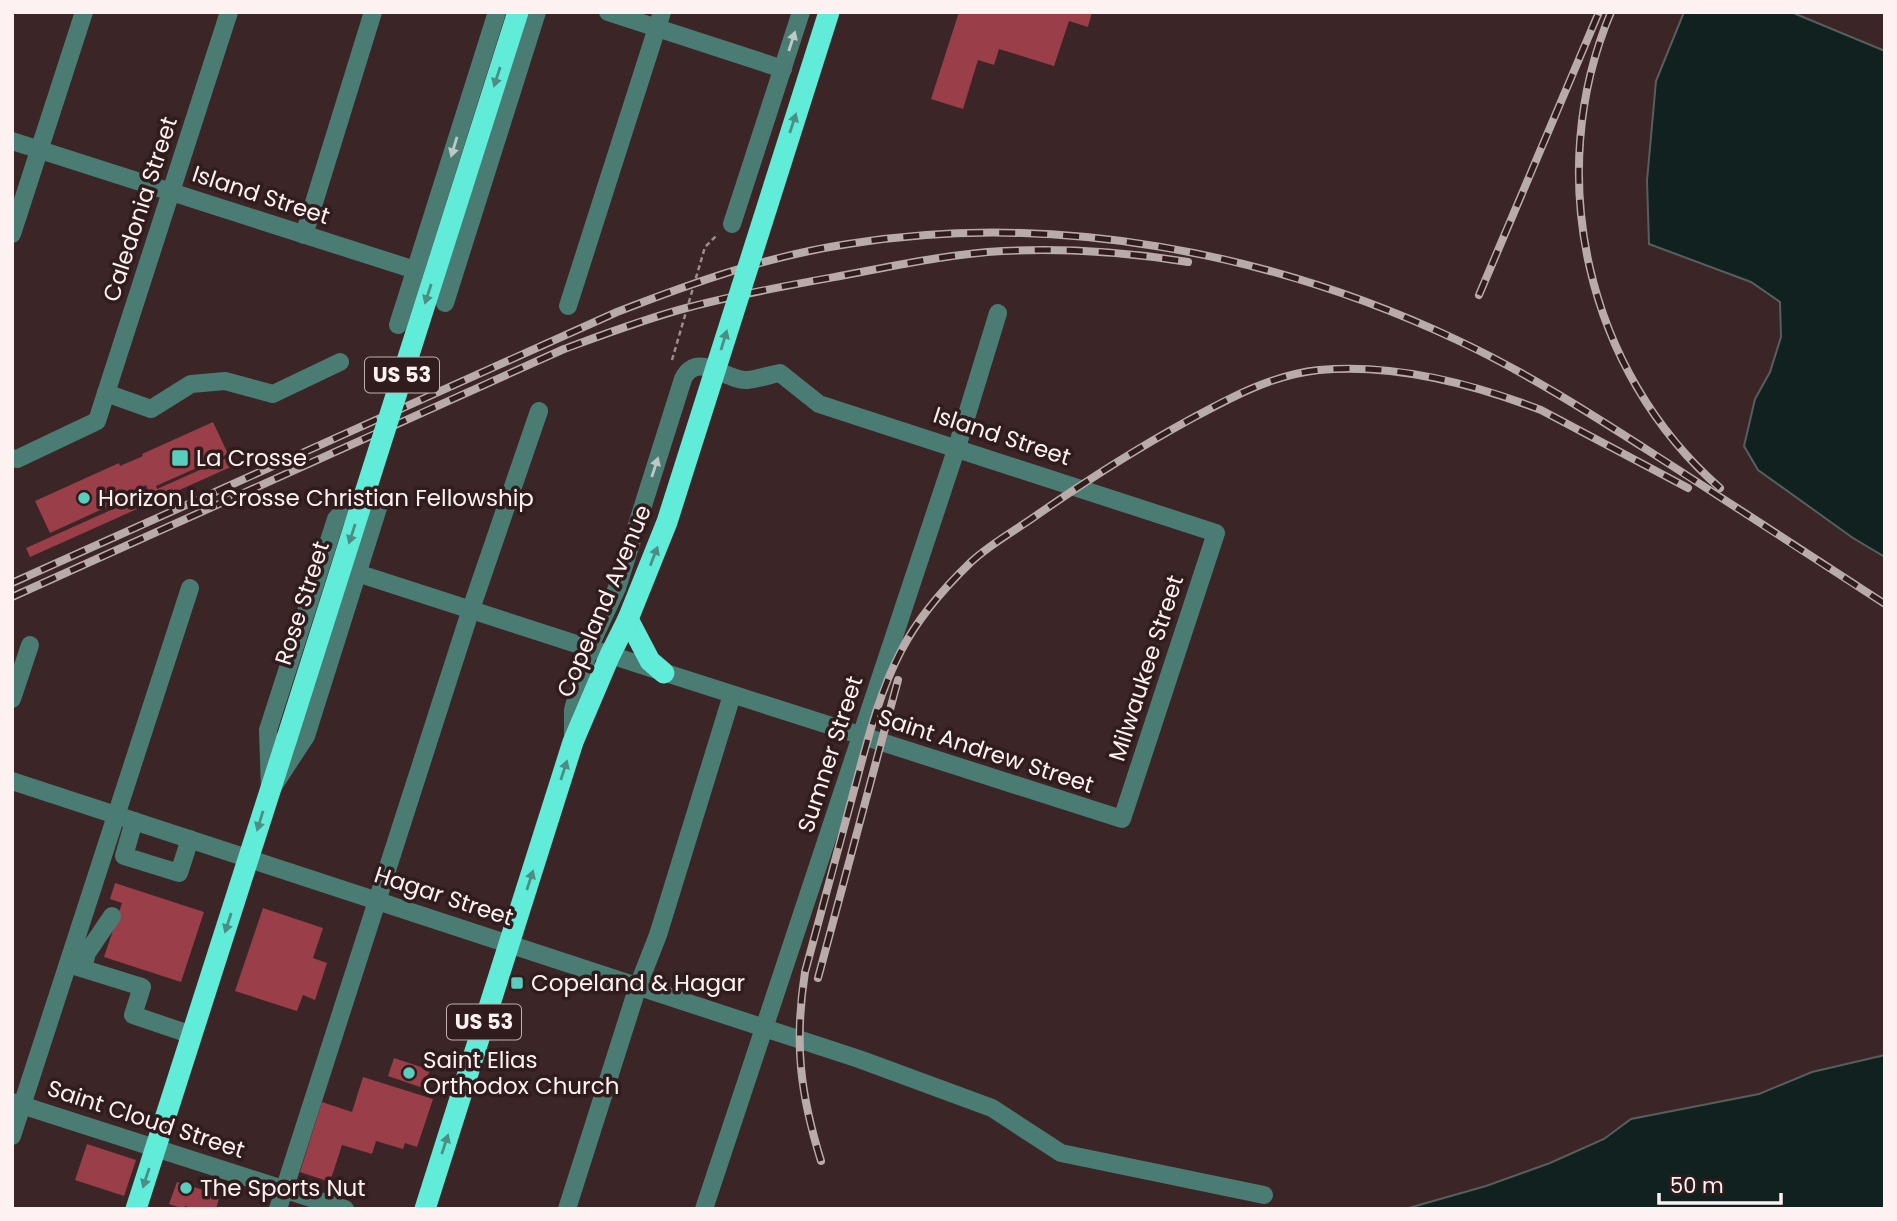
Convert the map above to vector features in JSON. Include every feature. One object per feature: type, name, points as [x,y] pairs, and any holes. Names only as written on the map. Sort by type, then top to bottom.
[{"type":"highway","name":"Rose Street","points":[[136,1209],[518,12]]},
{"type":"highway","name":"Copeland Avenue","points":[[425,1209],[573,742],[628,619],[667,522],[829,12]]},
{"type":"highway","points":[[628,619],[650,661],[664,673]]},
{"type":"street","points":[[12,234],[84,12]]},
{"type":"street","name":"Caledonia Street","points":[[12,458],[17,459],[97,421],[229,12]]},
{"type":"street","points":[[304,234],[373,12]]},
{"type":"street","points":[[398,325],[496,12]]},
{"type":"street","points":[[445,303],[537,12]]},
{"type":"street","points":[[608,12],[660,20],[783,69]]},
{"type":"street","points":[[732,224],[801,12]]},
{"type":"street","points":[[568,306],[660,20]]},
{"type":"street","name":"Island Street","points":[[12,141],[415,271]]},
{"type":"street","name":"Sumner Street","points":[[704,1209],[862,737],[998,313]]},
{"type":"street","points":[[106,393],[151,409],[191,384],[225,381],[273,394],[340,362]]},
{"type":"street","name":"Island Street","points":[[589,648],[617,588],[687,371],[692,368],[704,366],[745,380],[780,373],[819,404],[1216,533]]},
{"type":"street","points":[[278,1209],[471,609],[539,411]]},
{"type":"street","points":[[374,500],[379,504],[378,508],[306,736],[270,791],[268,730],[336,519],[346,508],[374,500]]},
{"type":"street","name":"Milwaukee Street","points":[[1122,819],[1216,533]]},
{"type":"street","name":"Saint Andrew Street","points":[[357,573],[1122,819]]},
{"type":"street","points":[[12,1136],[17,1104],[76,966],[104,850],[190,588]]},
{"type":"street","points":[[12,699],[30,645]]},
{"type":"street","points":[[573,742],[573,710],[589,648]]},
{"type":"street","points":[[567,1209],[638,986],[658,935],[732,695]]},
{"type":"street","name":"Hagar Street","points":[[12,781],[859,1059],[992,1108],[1061,1153],[1265,1195]]},
{"type":"street","points":[[124,856],[134,821]]},
{"type":"street","points":[[104,850],[179,873],[190,839]]},
{"type":"street","points":[[76,966],[112,916]]},
{"type":"street","points":[[76,966],[142,987],[133,1015],[192,1035]]},
{"type":"street","name":"Saint Cloud Street","points":[[17,1104],[345,1209]]},
{"type":"path","points":[[672,360],[705,247],[732,224]]},
{"type":"shaded area","points":[[1684,12],[1791,12],[1885,51],[1885,557],[1853,538],[1758,470],[1744,446],[1755,399],[1770,372],[1781,337],[1780,302],[1751,282],[1649,244],[1647,181],[1656,81]]},
{"type":"shaded area","points":[[1885,1055],[1885,1209],[1405,1209],[1486,1186],[1550,1163],[1604,1139],[1631,1119],[1759,1094],[1812,1072]]},
{"type":"building","points":[[959,12],[1092,12],[1088,27],[1069,21],[1054,66],[999,49],[994,65],[978,60],[963,109],[931,99]]},
{"type":"building","points":[[213,422],[228,454],[156,486],[157,489],[229,457],[233,466],[30,557],[26,548],[149,493],[146,485],[132,492],[133,495],[50,533],[35,501],[119,463],[120,466],[143,456],[142,454]]},
{"type":"building","points":[[115,883],[204,912],[181,982],[104,957],[122,903],[110,899]]},
{"type":"building","points":[[263,908],[323,928],[313,958],[327,963],[315,1000],[303,995],[297,1011],[235,991]]},
{"type":"building","name":"Saint Elias Orthodox Church","points":[[394,1058],[430,1070],[423,1088],[388,1076]]},
{"type":"building","points":[[363,1077],[433,1099],[417,1147],[405,1143],[403,1149],[376,1141],[372,1154],[342,1145],[330,1182],[300,1172],[322,1102],[352,1112]]},
{"type":"building","points":[[87,1144],[136,1160],[124,1196],[75,1180]]},
{"type":"building","name":"The Sports Nut","points":[[177,1182],[220,1195],[216,1209],[185,1206],[184,1209],[169,1204]]},
{"type":"railway","points":[[1479,295],[1599,12]]},
{"type":"railway","points":[[1611,12],[1590,74],[1580,139],[1580,204],[1590,268],[1609,329],[1637,388],[1674,441],[1720,488]]},
{"type":"railway","points":[[12,583],[617,312],[673,291],[760,263],[818,249],[926,235],[1004,233],[1082,237],[1159,247],[1236,262],[1312,283],[1385,309],[1486,354],[1541,385],[1623,434],[1885,604]]},
{"type":"railway","points":[[12,597],[564,349],[674,311],[783,286],[982,253],[1026,250],[1119,253],[1188,262]]},
{"type":"railway","points":[[821,1161],[808,1113],[801,1068],[800,1022],[805,972],[873,721],[893,668],[923,615],[941,593],[986,549],[1074,490],[1189,420],[1268,382],[1319,370],[1404,372],[1487,391],[1541,410],[1688,488]]},
{"type":"railway","points":[[818,978],[898,680]]},
{"type":"place","name":"La Crosse","points":[[180,458]]},
{"type":"place","name":"Horizon La Crosse Christian Fellowship","points":[[84,498]]},
{"type":"place","name":"Copeland & Hagar","points":[[517,983]]},
{"type":"place","name":"Saint Elias Orthodox Church","points":[[409,1073]]},
{"type":"place","name":"The Sports Nut","points":[[186,1188]]}]
